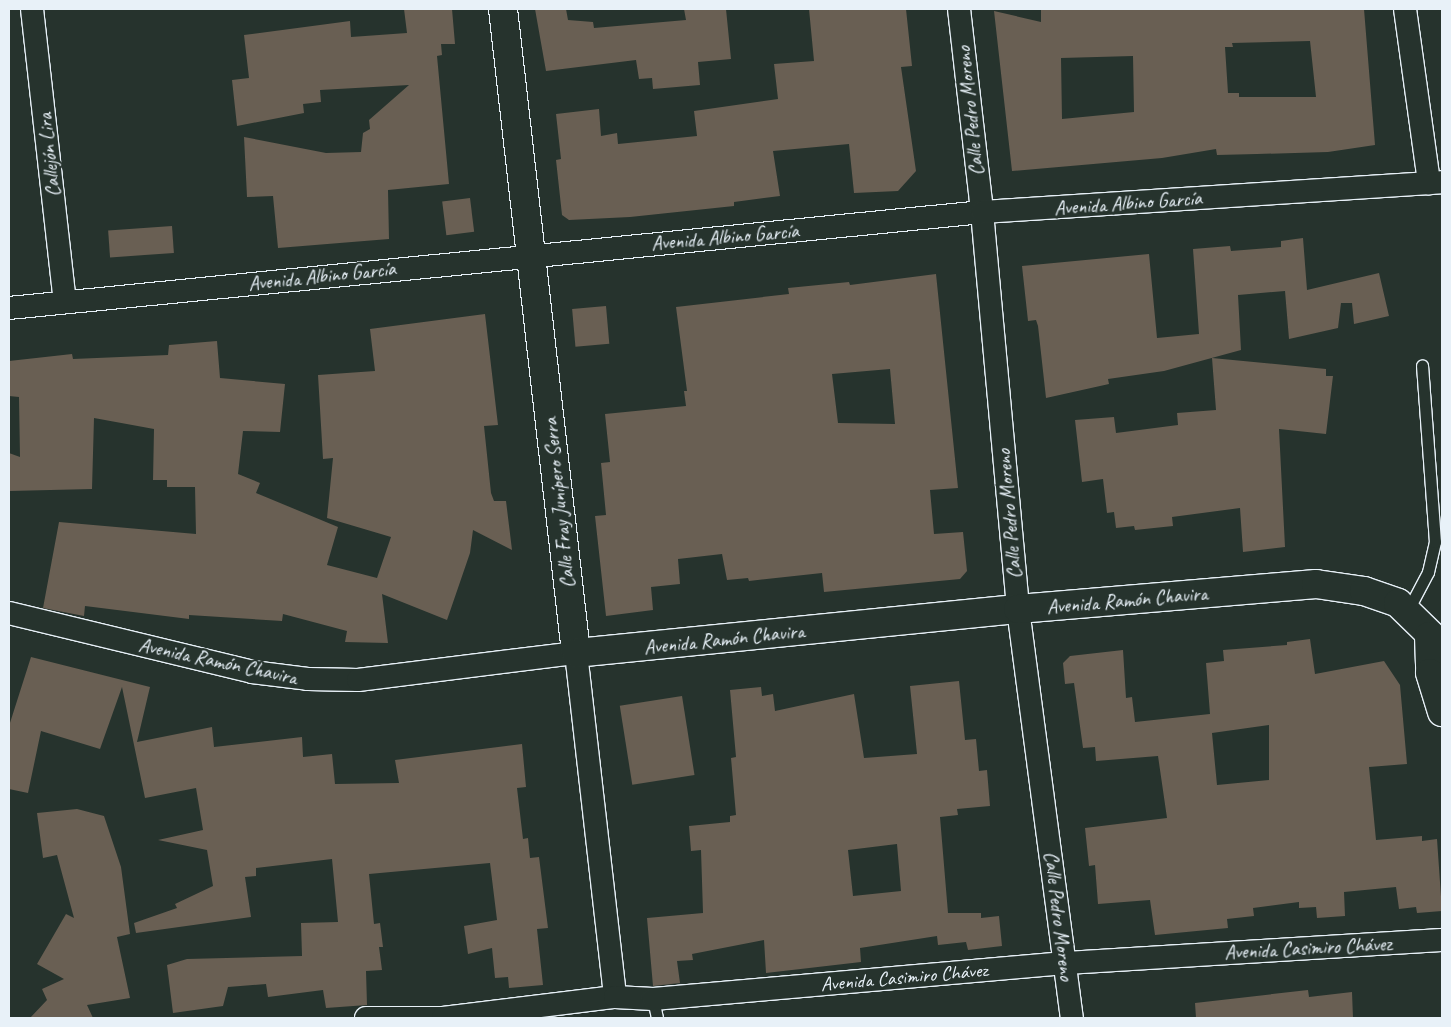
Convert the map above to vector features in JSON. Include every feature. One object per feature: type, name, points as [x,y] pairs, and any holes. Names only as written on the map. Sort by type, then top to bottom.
[{"type":"main road","name":"Calle Fray Junípero Serra","points":[[503,9],[576,653]]},
{"type":"main road","name":"Avenida Ramón Chavira","points":[[576,653],[1018,609],[1316,584],[1374,594],[1408,610],[1436,641]]},
{"type":"main road","points":[[1436,641],[1430,673],[1442,712]]},
{"type":"street","name":"Callejón Lira","points":[[32,9],[65,302]]},
{"type":"street","name":"Calle Pedro Moreno","points":[[959,9],[982,212],[1018,609],[1072,1018]]},
{"type":"street","points":[[1406,9],[1436,182]]},
{"type":"street","name":"Avenida Albino García","points":[[9,308],[982,212],[1436,182]]},
{"type":"street","name":"Avenida Ramón Chavira","points":[[9,613],[252,672],[308,680],[358,680],[576,653]]},
{"type":"street","name":"Calle Fray Junípero Serra","points":[[576,653],[615,997]]},
{"type":"street","name":"Avenida Casimiro Chávez","points":[[366,1018],[443,1018],[615,997],[655,1009],[1065,963],[1442,940]]},
{"type":"lane","points":[[1408,610],[1428,572],[1435,542],[1422,365]]},
{"type":"building","points":[[404,9],[452,9],[455,44],[441,44],[442,55],[437,56],[449,184],[388,190],[389,239],[278,248],[273,196],[247,197],[244,137],[326,153],[361,152],[363,133],[370,129],[369,120],[409,85],[320,90],[321,102],[303,104],[304,113],[237,126],[232,80],[249,78],[244,35],[350,21],[351,37],[407,33]]},
{"type":"building","points":[[535,9],[566,9],[568,20],[593,22],[594,28],[686,20],[684,9],[726,9],[731,59],[698,62],[700,85],[653,89],[652,78],[639,79],[636,60],[546,71]]},
{"type":"building","points":[[809,9],[906,9],[912,66],[901,67],[916,171],[898,191],[854,193],[849,144],[773,151],[780,196],[734,202],[734,206],[630,217],[569,220],[562,215],[556,160],[561,159],[556,114],[599,109],[601,136],[617,133],[618,144],[697,136],[694,111],[778,99],[774,64],[814,61]]},
{"type":"building","points":[[1041,9],[1364,9],[1375,145],[1328,152],[1257,154],[1217,155],[1216,149],[1162,158],[1012,171],[994,11],[1041,22]],"holes":[[[1310,41],[1316,97],[1239,97],[1239,93],[1228,93],[1225,47],[1233,47],[1232,43]],[[1133,56],[1134,112],[1062,119],[1061,58]]]},
{"type":"building","points":[[470,198],[474,232],[446,235],[442,201]]},
{"type":"building","points":[[172,226],[174,253],[110,257],[108,230]]},
{"type":"building","points":[[1303,238],[1307,290],[1379,273],[1389,316],[1354,324],[1352,303],[1341,303],[1338,328],[1289,339],[1285,291],[1238,295],[1241,350],[1164,371],[1108,379],[1109,384],[1046,398],[1038,326],[1036,320],[1028,321],[1022,266],[1149,254],[1157,338],[1199,334],[1193,249],[1230,246],[1231,251],[1281,247],[1281,241]]},
{"type":"building","points":[[936,274],[958,488],[930,490],[934,534],[963,532],[967,571],[960,579],[824,592],[822,573],[749,581],[748,578],[727,580],[722,554],[678,559],[680,584],[651,587],[653,610],[606,616],[595,516],[606,515],[601,463],[610,462],[605,414],[686,406],[684,391],[687,391],[676,307],[789,294],[788,288],[849,282],[850,285]],"holes":[[[890,369],[895,424],[838,423],[832,374]]]},
{"type":"building","points":[[606,306],[609,344],[575,347],[572,309]]},
{"type":"building","points":[[485,314],[498,425],[484,426],[491,493],[494,501],[506,501],[512,550],[473,530],[470,553],[447,620],[382,594],[388,643],[345,642],[347,631],[283,614],[282,621],[189,615],[189,619],[85,606],[84,616],[43,608],[59,522],[196,534],[195,487],[167,487],[167,480],[153,480],[154,429],[94,418],[92,489],[9,491],[9,453],[20,457],[19,397],[9,396],[9,361],[72,354],[73,359],[168,355],[169,345],[217,341],[220,378],[285,384],[280,432],[243,431],[238,474],[260,483],[256,493],[338,527],[327,565],[377,578],[391,537],[327,518],[333,458],[323,459],[318,375],[375,371],[370,329]]},
{"type":"building","points":[[1212,358],[1326,369],[1326,376],[1333,376],[1326,434],[1279,429],[1285,547],[1243,552],[1240,508],[1172,517],[1173,526],[1135,530],[1134,526],[1116,528],[1114,512],[1107,513],[1103,479],[1082,482],[1075,420],[1114,417],[1116,433],[1178,425],[1177,413],[1216,410]]},
{"type":"building","points":[[1310,639],[1315,674],[1384,661],[1400,685],[1407,764],[1369,767],[1376,840],[1422,836],[1422,841],[1437,839],[1442,911],[1417,913],[1416,907],[1399,909],[1396,887],[1344,892],[1345,916],[1317,918],[1316,907],[1299,908],[1299,902],[1253,908],[1254,916],[1227,919],[1228,928],[1155,935],[1150,900],[1098,904],[1095,865],[1089,866],[1085,828],[1167,818],[1158,756],[1096,761],[1095,747],[1083,748],[1074,683],[1065,684],[1063,663],[1070,656],[1123,650],[1126,698],[1132,697],[1135,722],[1210,714],[1206,663],[1224,661],[1223,650],[1287,645],[1287,642]],"holes":[[[1269,725],[1269,780],[1217,785],[1212,733]]]},
{"type":"building","points":[[31,657],[150,687],[137,742],[212,727],[214,747],[302,737],[303,757],[332,754],[335,784],[399,783],[395,760],[522,744],[526,787],[517,788],[523,839],[528,838],[530,858],[539,857],[548,928],[537,929],[543,985],[509,988],[508,977],[495,978],[492,948],[468,954],[464,926],[497,920],[490,863],[369,874],[374,924],[380,923],[383,947],[379,947],[382,970],[366,971],[367,1005],[326,1008],[323,990],[268,997],[266,984],[228,987],[223,1006],[173,1013],[167,965],[187,959],[302,956],[301,923],[338,922],[332,859],[256,868],[256,876],[245,877],[251,917],[136,933],[134,923],[177,908],[175,904],[213,886],[207,850],[158,840],[203,830],[196,788],[145,798],[122,687],[100,749],[41,731],[28,793],[9,789],[9,726]]},
{"type":"building","points":[[959,681],[965,740],[976,739],[979,771],[987,770],[990,806],[957,809],[958,815],[940,817],[948,913],[981,913],[981,918],[999,916],[1002,946],[968,950],[966,942],[938,945],[937,936],[860,948],[861,962],[766,973],[764,940],[692,954],[693,960],[677,961],[680,983],[653,986],[647,918],[703,913],[701,850],[691,851],[689,826],[730,822],[730,816],[736,815],[731,758],[736,757],[730,690],[761,687],[762,696],[773,694],[775,711],[854,694],[864,758],[917,754],[910,686]],"holes":[[[897,844],[901,891],[853,896],[848,850]]]},
{"type":"building","points":[[682,696],[695,775],[632,785],[620,706]]},
{"type":"building","points":[[77,809],[104,816],[121,867],[130,934],[117,937],[130,998],[87,1005],[93,1018],[30,1018],[47,1000],[42,989],[64,979],[37,964],[66,914],[74,918],[57,855],[43,858],[37,813]]},
{"type":"building","points":[[1308,990],[1309,997],[1352,992],[1353,1018],[1196,1018],[1195,1003]]}]
